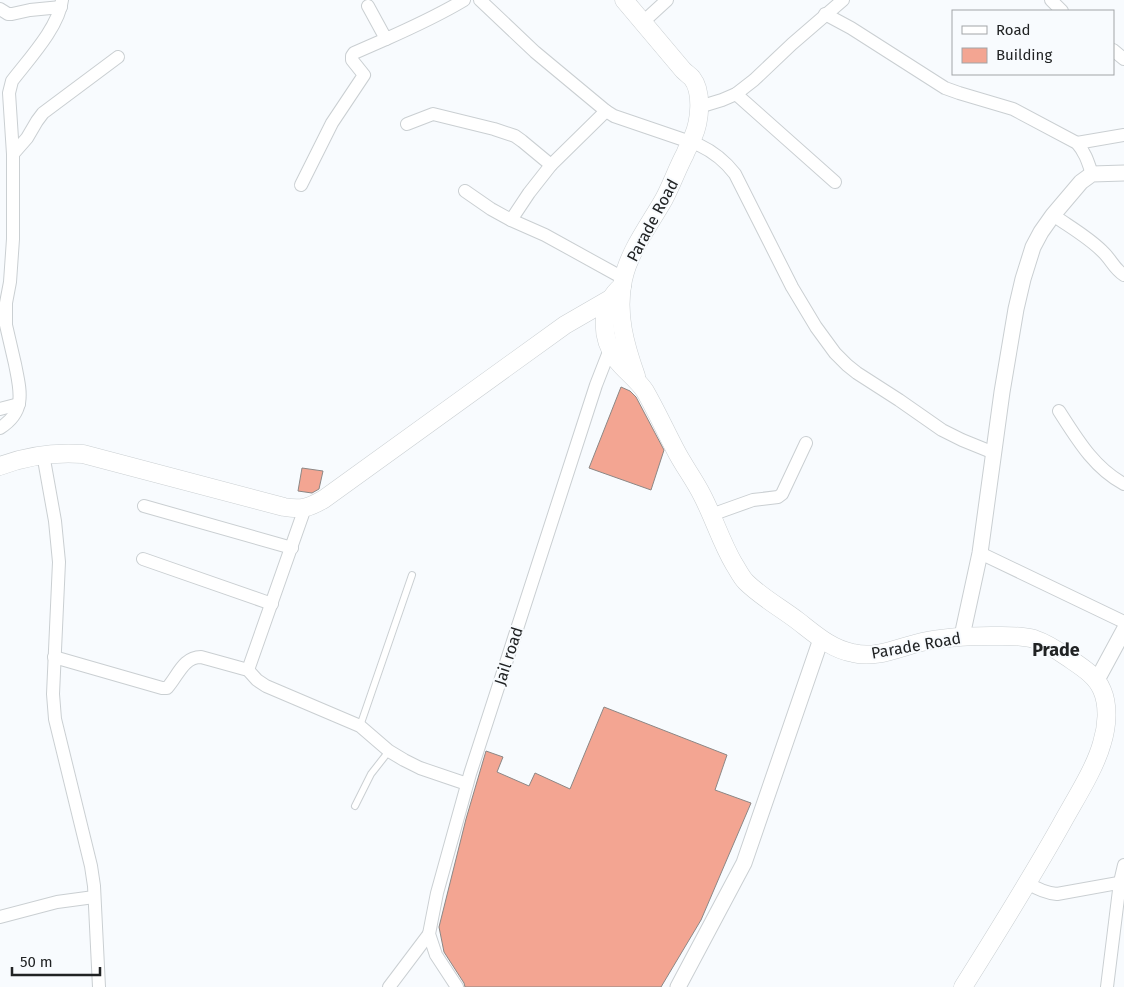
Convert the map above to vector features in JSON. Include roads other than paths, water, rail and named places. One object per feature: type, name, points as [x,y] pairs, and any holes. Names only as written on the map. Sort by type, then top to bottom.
[{"type":"main road","name":"Parade Road","points":[[610,348],[604,323],[606,309],[619,288],[628,261],[664,199],[675,176],[687,145],[697,128],[699,107],[696,85],[692,78],[683,70],[624,0]]},
{"type":"main road","name":"Parade Road","points":[[683,70],[691,108],[687,145]]},
{"type":"main road","name":"Parade Road","points":[[619,288],[621,326],[638,382],[646,393],[703,496],[725,548],[744,579],[755,591],[821,639],[836,648],[852,653],[868,655],[921,642],[962,636],[1025,637],[1037,640],[1056,650],[1097,680]]},
{"type":"main road","points":[[0,466],[43,454],[83,454],[284,507],[293,509],[305,508],[324,499],[565,324],[619,288]]},
{"type":"main road","points":[[610,348],[618,362],[638,382]]},
{"type":"main road","points":[[963,987],[1028,883],[1091,771],[1102,746],[1106,724],[1105,708],[1103,692],[1097,680]]},
{"type":"street","points":[[301,185],[332,123],[364,75],[352,60],[354,53],[427,20],[464,0]]},
{"type":"street","points":[[480,0],[535,52],[606,111],[614,116],[687,145],[707,148],[718,156],[735,174],[792,288],[816,327],[835,353],[857,373],[942,430],[956,438],[994,453]]},
{"type":"street","points":[[643,22],[667,0]]},
{"type":"street","points":[[699,107],[736,94],[843,0]]},
{"type":"street","points":[[1052,0],[1061,10]]},
{"type":"street","points":[[0,9],[8,14],[12,14],[62,4]]},
{"type":"street","points":[[0,428],[13,417],[19,404],[20,390],[5,316],[13,239],[13,154],[9,87],[51,30],[62,4]]},
{"type":"street","points":[[368,6],[386,39]]},
{"type":"street","points":[[826,14],[945,88],[1012,109],[1077,142],[1086,156],[1092,174]]},
{"type":"street","points":[[1114,51],[1124,59]]},
{"type":"street","points":[[13,154],[27,138],[43,113],[118,57]]},
{"type":"street","points":[[736,94],[835,182]]},
{"type":"street","points":[[511,220],[551,165],[606,111]]},
{"type":"street","points":[[407,124],[433,114],[494,129],[515,136],[551,165]]},
{"type":"street","points":[[1077,142],[1124,135]]},
{"type":"street","points":[[962,636],[980,553],[1002,392],[1016,309],[1033,248],[1053,215],[1081,182],[1092,174],[1124,173]]},
{"type":"street","points":[[465,191],[491,210],[545,235],[619,288]]},
{"type":"street","points":[[1053,215],[1097,246],[1107,256],[1113,266],[1124,275]]},
{"type":"street","name":"Jail road","points":[[458,987],[436,955],[430,934],[437,893],[467,784],[594,394],[610,348],[621,326]]},
{"type":"street","points":[[0,409],[19,404]]},
{"type":"street","points":[[1059,411],[1090,456],[1114,479],[1124,484]]},
{"type":"street","points":[[711,514],[753,500],[778,497],[785,490],[806,443]]},
{"type":"street","points":[[43,454],[55,520],[59,562],[54,657],[54,719],[91,866],[99,987]]},
{"type":"street","points":[[144,506],[292,548]]},
{"type":"street","points":[[248,670],[305,508]]},
{"type":"street","points":[[980,553],[1124,622]]},
{"type":"street","points":[[143,559],[272,604]]},
{"type":"street","points":[[1097,680],[1124,630]]},
{"type":"street","points":[[678,987],[744,862],[821,639]]},
{"type":"street","points":[[54,657],[162,688],[167,688],[187,661],[195,657],[248,670],[266,686],[360,726],[389,751],[420,768],[467,784]]},
{"type":"street","points":[[1106,987],[1124,865]]},
{"type":"street","points":[[1028,883],[1049,893],[1057,894],[1122,882]]},
{"type":"street","points":[[0,916],[57,902],[94,897]]},
{"type":"street","points":[[389,987],[430,934]]},
{"type":"lane","points":[[360,726],[412,575]]},
{"type":"lane","points":[[355,806],[370,774],[389,751]]},
{"type":"district","name":"Prade","points":[[1056,650]]}]
